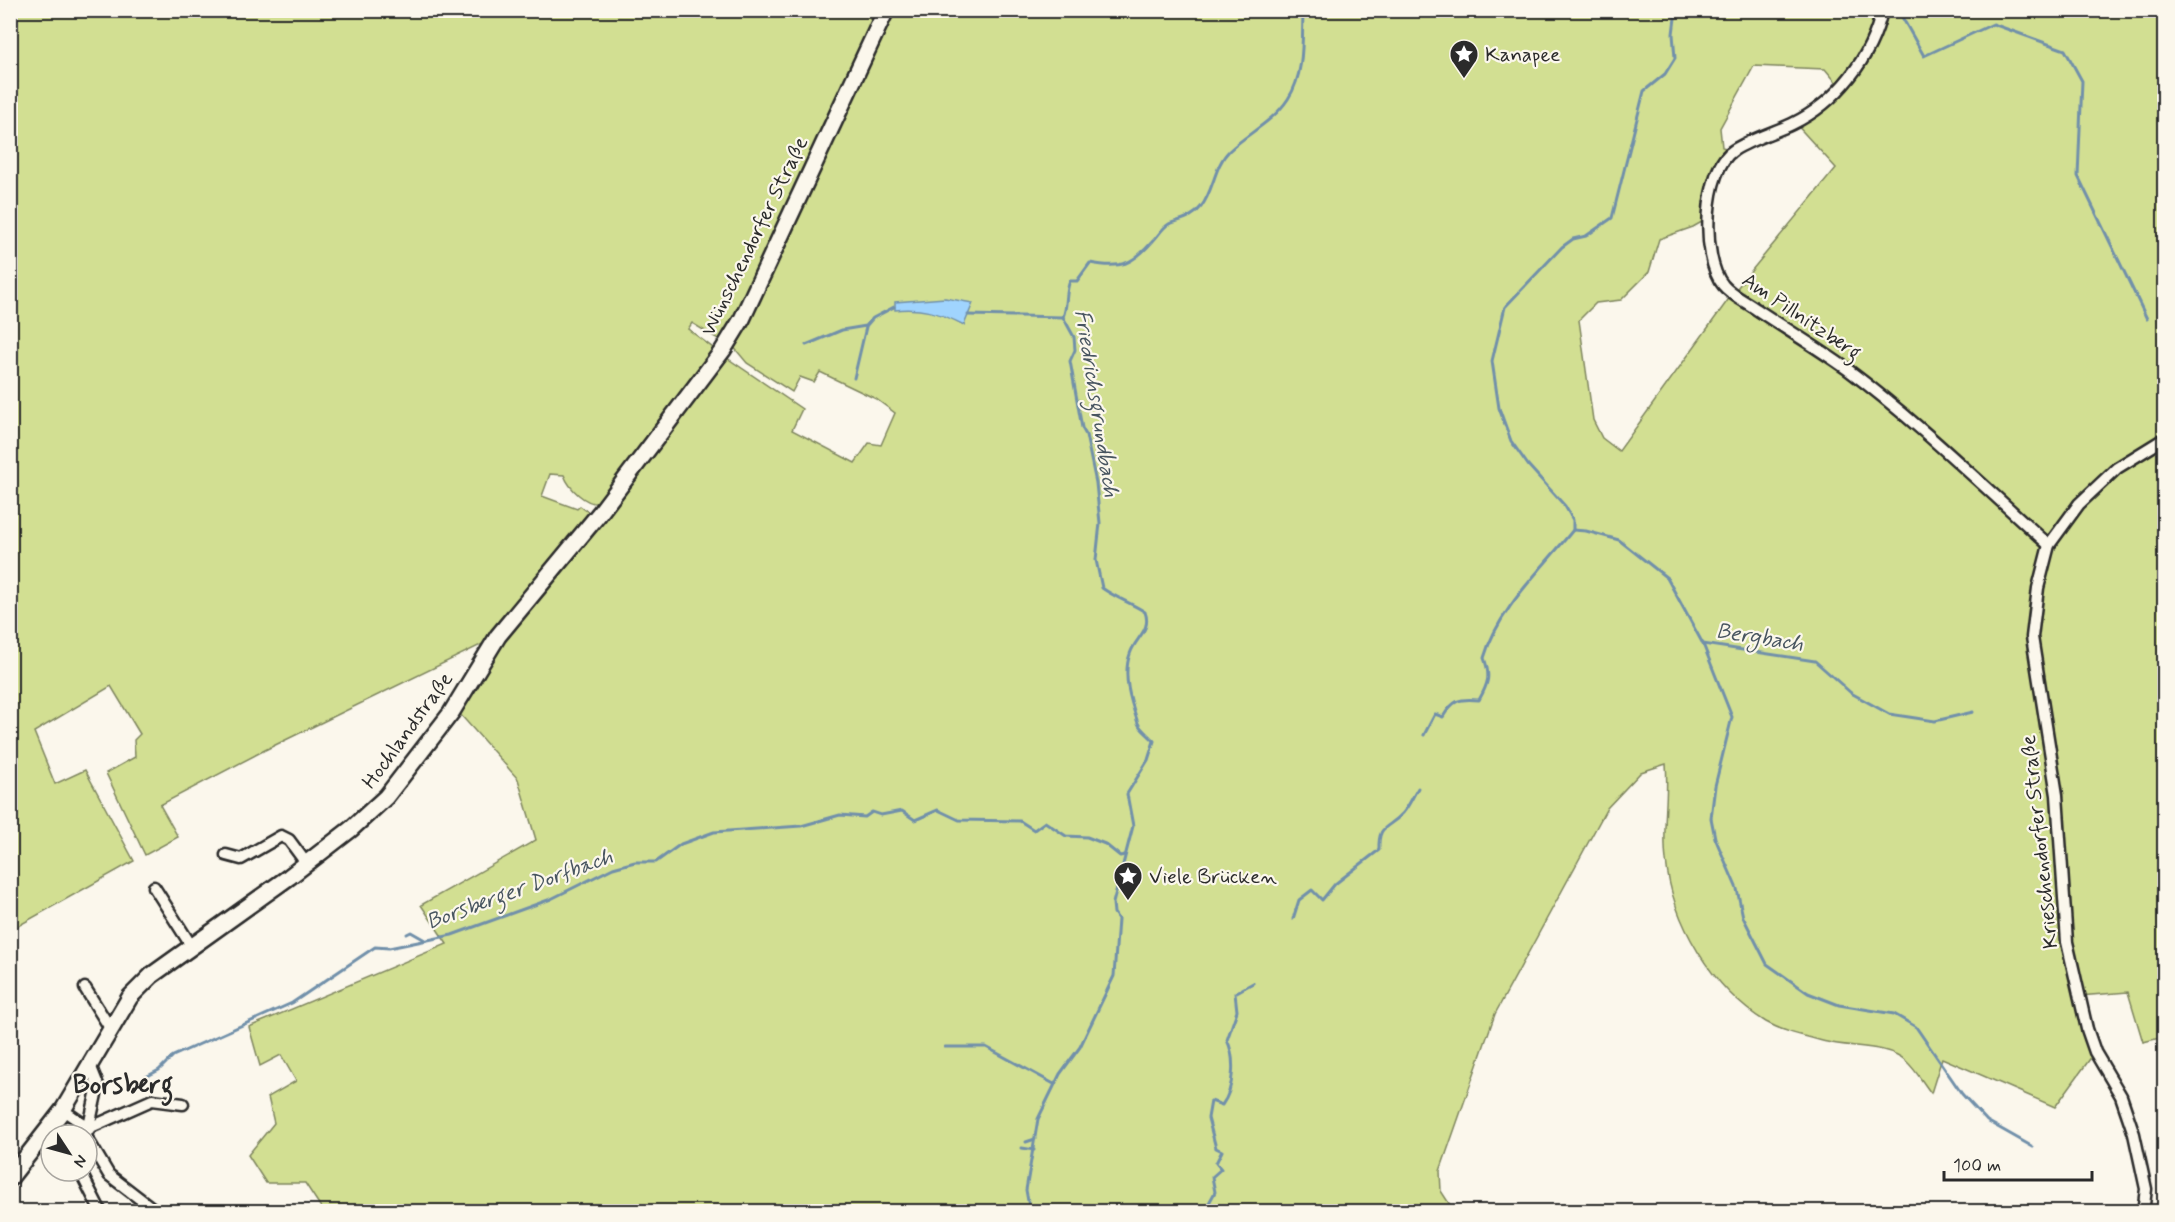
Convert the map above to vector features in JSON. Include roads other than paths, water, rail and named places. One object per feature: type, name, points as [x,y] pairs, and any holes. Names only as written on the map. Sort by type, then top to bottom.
[{"type":"street","name":"Wünschendorfer Straße","points":[[522,604],[599,514],[723,350],[742,318],[886,10]]},
{"type":"street","name":"Am Pillnitzberg","points":[[1882,10],[1872,45],[1842,88],[1795,123],[1733,150],[1722,161],[1714,174],[1708,253],[1722,284],[1846,369],[1901,413],[2049,545]]},
{"type":"street","name":"Krieschendorfer Straße","points":[[2143,1212],[2146,1189],[2134,1134],[2121,1095],[2095,1053],[2087,1029],[2067,942],[2057,795],[2032,637],[2038,588],[2049,545],[2079,504],[2117,468],[2164,439]]},
{"type":"street","name":"Hochlandstraße","points":[[10,1178],[63,1110],[130,997],[152,975],[306,863],[386,797],[451,713],[482,660],[522,604]]},
{"type":"street","points":[[226,855],[241,859],[281,836],[289,840],[306,863]]},
{"type":"street","points":[[154,887],[192,947]]},
{"type":"street","points":[[85,988],[87,1001],[110,1028]]},
{"type":"street","points":[[90,1065],[98,1085],[91,1123]]},
{"type":"street","points":[[99,1132],[152,1100],[183,1104]]},
{"type":"street","points":[[63,1110],[74,1123]]},
{"type":"street","points":[[99,1158],[109,1175],[157,1212]]},
{"type":"street","points":[[86,1183],[101,1212]]},
{"type":"water","points":[[945,298],[973,303],[964,325],[931,312],[914,309],[895,310],[895,302]]},
{"type":"waterway","name":"Friedrichsgrundbach","points":[[1030,1212],[1026,1190],[1038,1119],[1060,1074],[1080,1047],[1114,976],[1118,919],[1114,913],[1113,903],[1133,826],[1127,794],[1148,760],[1154,741],[1138,723],[1127,680],[1130,654],[1145,629],[1147,618],[1145,612],[1102,588],[1096,560],[1100,523],[1096,483],[1086,435],[1082,428],[1070,361],[1075,350],[1074,337],[1063,317],[1068,285],[1070,281],[1077,281],[1090,263],[1118,265],[1132,260],[1146,249],[1167,225],[1198,211],[1209,193],[1224,157],[1275,114],[1288,99],[1297,78],[1302,56],[1303,10]]},
{"type":"waterway","points":[[1424,735],[1435,714],[1443,717],[1457,701],[1479,700],[1488,680],[1484,658],[1499,623],[1522,590],[1573,530],[1573,520],[1565,506],[1528,465],[1511,441],[1499,408],[1492,361],[1505,307],[1562,247],[1573,239],[1586,236],[1612,218],[1644,91],[1665,74],[1675,58],[1673,34],[1676,10]]},
{"type":"waterway","points":[[1902,10],[1902,17],[1924,56],[1993,24],[2065,50],[2082,81],[2078,176],[2147,319]]},
{"type":"waterway","points":[[806,345],[842,330],[866,326],[873,318],[894,307]]},
{"type":"waterway","points":[[968,315],[1063,317]]},
{"type":"waterway","points":[[854,378],[866,327]]},
{"type":"waterway","points":[[1573,530],[1619,540],[1667,578],[1703,644],[1732,717],[1715,786],[1711,818],[1715,838],[1737,889],[1743,917],[1767,964],[1808,993],[1839,1005],[1894,1014],[1916,1027],[1962,1094],[1987,1121],[2033,1147]]},
{"type":"waterway","name":"Bergbach","points":[[1703,644],[1815,661],[1851,693],[1889,714],[1935,721],[1973,712]]},
{"type":"waterway","points":[[1293,919],[1299,900],[1312,890],[1322,900],[1335,884],[1379,850],[1382,831],[1403,813],[1418,788]]},
{"type":"waterway","name":"Borsberger Dorfbach","points":[[144,1078],[159,1070],[173,1056],[292,1003],[375,947],[389,948],[452,935],[551,899],[613,868],[635,862],[656,862],[681,844],[714,832],[801,826],[840,815],[865,817],[872,812],[881,815],[902,811],[915,820],[938,810],[959,820],[1020,821],[1034,830],[1045,822],[1066,836],[1087,837],[1105,844],[1120,856],[1125,855]]},
{"type":"waterway","points":[[407,934],[411,932],[425,940]]},
{"type":"waterway","points":[[1204,1212],[1215,1192],[1212,1177],[1221,1169],[1216,1163],[1222,1151],[1216,1148],[1208,1118],[1211,1101],[1222,1105],[1229,1091],[1233,1064],[1227,1040],[1237,1011],[1235,993],[1253,983]]},
{"type":"waterway","points":[[945,1047],[986,1047],[1054,1084]]},
{"type":"waterway","name":"Friedrichsgrundbach","points":[[1026,1142],[1035,1139]]},
{"type":"waterway","points":[[1022,1148],[1034,1150]]},
{"type":"place","name":"Kanapee","points":[[1464,80]]},
{"type":"place","name":"Viele Brücken","points":[[1128,902]]},
{"type":"district","name":"Borsberg","points":[[123,1084]]}]
